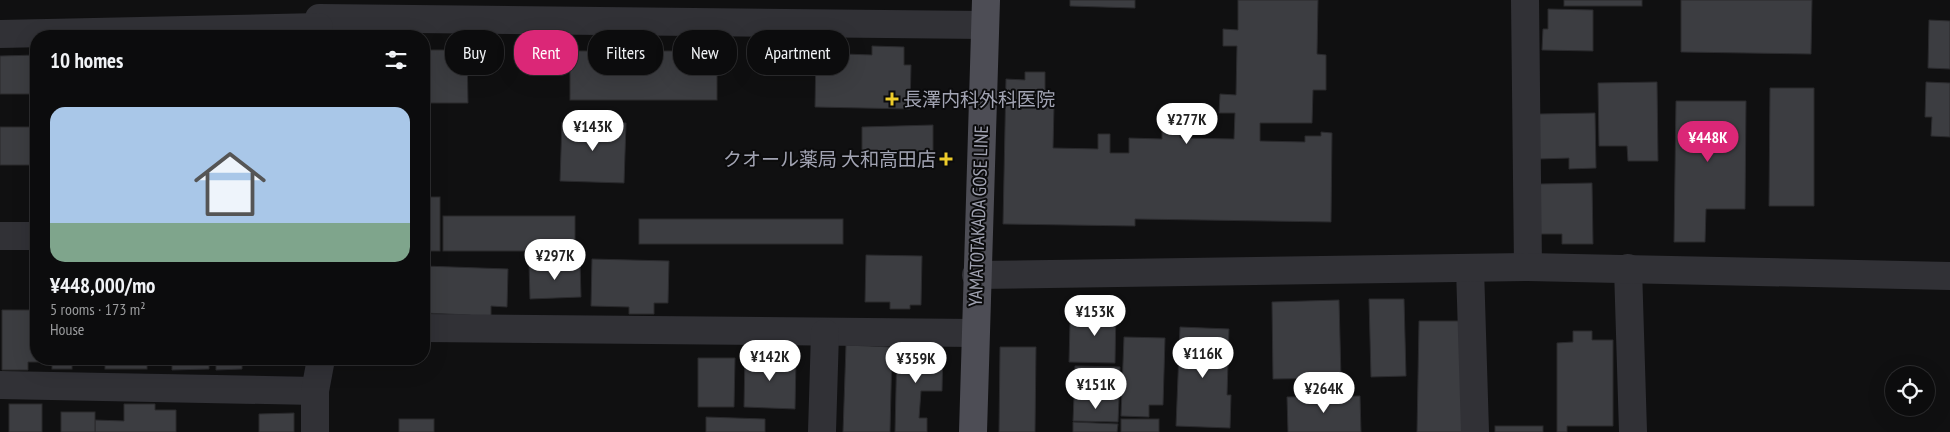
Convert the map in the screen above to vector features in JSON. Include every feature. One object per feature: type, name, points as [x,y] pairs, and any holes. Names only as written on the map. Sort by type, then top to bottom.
[{"type":"main road","name":"YAMATOTAKADA GOSE LINE","points":[[973,432],[985,12]]},
{"type":"street","points":[[1525,0],[1528,267]]},
{"type":"street","points":[[91,30],[319,20],[985,12]]},
{"type":"street","points":[[0,34],[30,33]]},
{"type":"street","points":[[0,236],[30,236]]},
{"type":"street","points":[[976,275],[1528,267],[1950,276]]},
{"type":"street","points":[[1470,268],[1475,432]]},
{"type":"street","points":[[1628,268],[1633,432]]},
{"type":"street","points":[[430,328],[976,333]]},
{"type":"street","points":[[822,432],[825,333]]},
{"type":"street","points":[[315,432],[315,391],[320,365]]},
{"type":"street","points":[[0,385],[315,391]]},
{"type":"building","points":[[1070,0],[1135,0],[1135,8],[1070,6]]},
{"type":"building","points":[[1238,0],[1318,0],[1317,54],[1326,55],[1326,90],[1313,90],[1312,123],[1260,123],[1260,141],[1305,142],[1305,136],[1321,136],[1321,132],[1332,133],[1331,222],[1135,219],[1135,226],[1003,224],[1006,79],[1025,80],[1025,72],[1045,72],[1045,105],[1054,105],[1053,148],[1098,149],[1098,134],[1110,134],[1110,153],[1129,153],[1129,138],[1162,139],[1162,120],[1180,120],[1180,138],[1234,139],[1235,113],[1219,113],[1220,94],[1236,95],[1237,46],[1223,46],[1223,29],[1238,30]]},
{"type":"building","points":[[1564,0],[1642,0],[1642,6],[1564,6]]},
{"type":"building","points":[[1681,0],[1812,0],[1811,54],[1681,52]]},
{"type":"building","points":[[1548,9],[1593,10],[1593,51],[1542,50],[1543,29],[1548,29]]},
{"type":"building","points":[[1929,20],[1950,21],[1950,69],[1928,68]]},
{"type":"building","points":[[872,46],[904,47],[904,65],[911,65],[910,109],[815,107],[816,75],[849,75],[849,54],[872,55]]},
{"type":"building","points":[[430,50],[445,50],[445,75],[467,75],[468,103],[430,103]]},
{"type":"building","points":[[578,51],[588,51],[588,75],[663,75],[663,51],[673,51],[673,75],[717,75],[717,100],[570,100],[570,75],[578,75]]},
{"type":"building","points":[[30,55],[30,94],[0,94],[0,56]]},
{"type":"building","points":[[1657,82],[1658,161],[1628,161],[1627,146],[1599,146],[1598,83]]},
{"type":"building","points":[[1926,82],[1950,83],[1950,137],[1931,136],[1932,117],[1925,117]]},
{"type":"building","points":[[1770,88],[1814,88],[1814,206],[1769,206]]},
{"type":"building","points":[[1676,101],[1746,101],[1745,209],[1706,209],[1705,242],[1674,242]]},
{"type":"building","points":[[1595,113],[1596,168],[1569,169],[1569,158],[1539,159],[1539,114]]},
{"type":"building","points":[[562,122],[626,123],[624,183],[560,181]]},
{"type":"building","points":[[933,125],[933,151],[862,153],[862,127]]},
{"type":"building","points":[[0,127],[30,127],[30,165],[0,165]]},
{"type":"building","points":[[1592,183],[1593,244],[1562,244],[1562,234],[1540,234],[1540,184]]},
{"type":"building","points":[[430,197],[440,197],[440,251],[430,251]]},
{"type":"building","points":[[443,216],[575,216],[575,251],[443,251]]},
{"type":"building","points":[[639,219],[843,219],[843,244],[639,244]]},
{"type":"building","points":[[866,255],[922,256],[921,305],[910,305],[910,309],[890,309],[890,302],[865,302]]},
{"type":"building","points":[[592,259],[669,261],[668,303],[654,303],[654,314],[629,314],[629,307],[591,306]]},
{"type":"building","points":[[580,263],[581,297],[530,299],[529,264]]},
{"type":"building","points":[[430,266],[508,269],[507,307],[491,306],[491,319],[469,315],[430,313]]},
{"type":"building","points":[[1369,299],[1404,299],[1406,376],[1371,377]]},
{"type":"building","points":[[1339,300],[1341,378],[1273,379],[1272,302]]},
{"type":"building","points":[[1093,304],[1116,305],[1115,363],[1069,362],[1070,323],[1093,323]]},
{"type":"building","points":[[2,310],[30,310],[30,362],[28,362],[28,370],[2,370]]},
{"type":"building","points":[[1419,321],[1464,321],[1462,432],[1417,432]]},
{"type":"building","points":[[1180,327],[1229,329],[1227,395],[1231,395],[1230,428],[1176,426]]},
{"type":"building","points":[[1573,331],[1592,331],[1592,340],[1613,340],[1613,426],[1567,426],[1567,432],[1557,432],[1557,343],[1573,342]]},
{"type":"building","points":[[1124,337],[1165,338],[1163,405],[1149,405],[1149,417],[1121,416]]},
{"type":"building","points":[[846,345],[892,347],[890,432],[843,432]]},
{"type":"building","points":[[897,345],[943,347],[942,391],[921,391],[919,418],[927,418],[927,432],[895,432]]},
{"type":"building","points":[[1000,347],[1036,347],[1035,432],[999,432]]},
{"type":"building","points":[[745,355],[796,357],[795,409],[744,407]]},
{"type":"building","points":[[698,358],[735,358],[734,407],[698,407]]},
{"type":"building","points":[[52,365],[72,365],[72,369],[52,369]]},
{"type":"building","points":[[105,365],[147,365],[147,369],[105,369]]},
{"type":"building","points":[[172,365],[209,365],[209,369],[172,370]]},
{"type":"building","points":[[216,365],[242,365],[242,369],[216,370]]},
{"type":"building","points":[[1075,366],[1120,367],[1119,395],[1074,393]]},
{"type":"building","points":[[1360,396],[1361,432],[1288,432],[1287,397]]},
{"type":"building","points":[[1074,397],[1119,398],[1118,422],[1073,421]]},
{"type":"building","points":[[9,404],[42,404],[42,432],[9,432]]},
{"type":"building","points":[[124,404],[155,404],[155,410],[176,410],[176,432],[95,432],[95,420],[124,421]]},
{"type":"building","points":[[61,412],[95,412],[95,432],[61,432]]},
{"type":"building","points":[[294,413],[294,432],[259,432],[259,414]]},
{"type":"building","points":[[706,417],[765,419],[765,432],[706,432]]},
{"type":"building","points":[[399,419],[434,419],[434,432],[399,432]]},
{"type":"building","points":[[1121,419],[1159,419],[1159,432],[1121,432]]},
{"type":"building","points":[[1073,422],[1118,424],[1117,432],[1073,432]]},
{"type":"building","points":[[1495,426],[1543,426],[1543,432],[1495,432]]},
{"type":"place","name":"長澤内科外科医院","points":[[892,99]]},
{"type":"place","name":"クオール薬局 大和高田店","points":[[946,159]]}]
